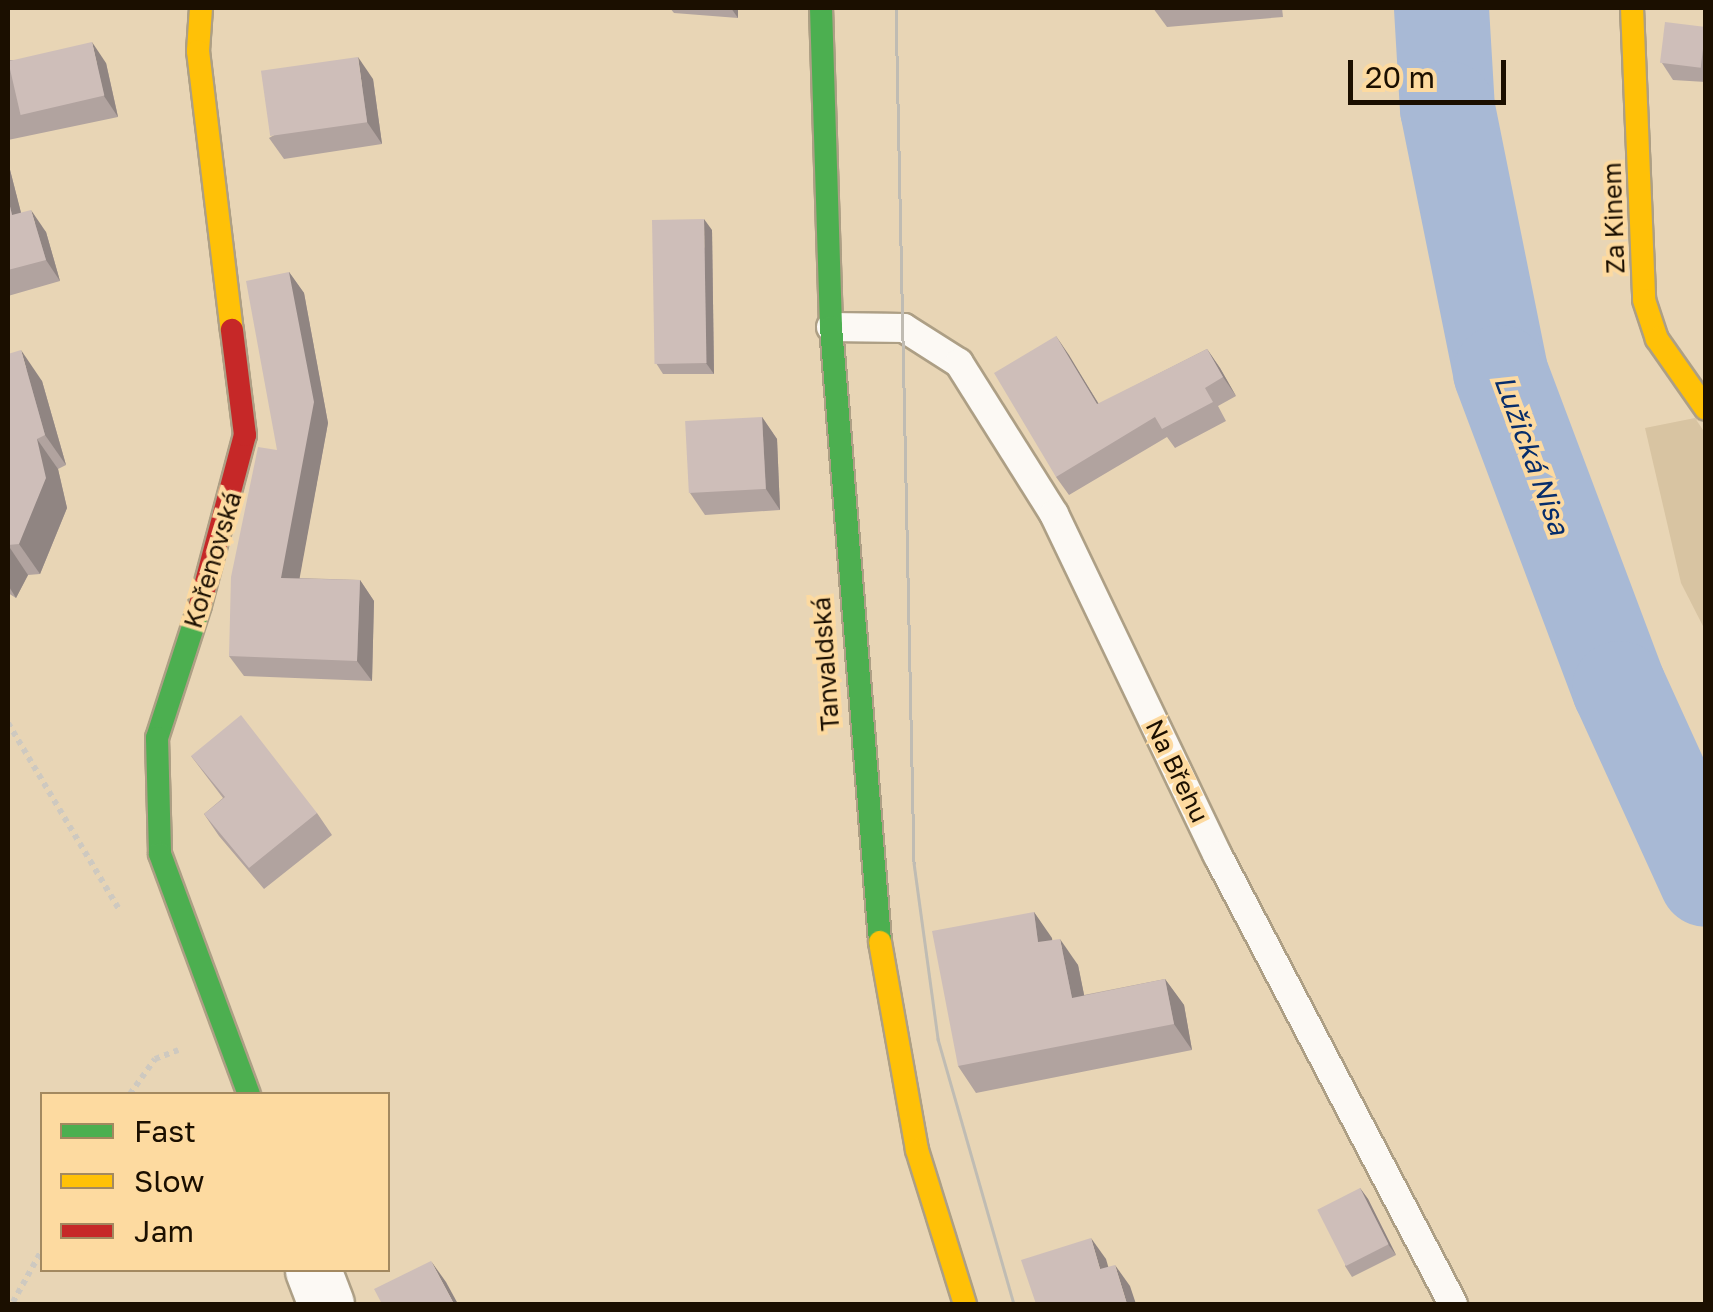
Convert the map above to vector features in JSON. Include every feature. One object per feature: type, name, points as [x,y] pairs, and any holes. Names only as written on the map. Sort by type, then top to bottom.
[{"type":"street","name":"Kořenovská","points":[[202,8],[198,51],[245,435],[238,486],[157,738],[157,789],[160,854],[247,1092]]},
{"type":"street","name":"Tanvaldská","points":[[821,8],[831,326],[882,973],[917,1150],[966,1304]]},
{"type":"street","name":"Za Kinem","points":[[1632,8],[1644,300],[1657,339],[1706,409]]},
{"type":"street","points":[[314,1272],[326,1304]]},
{"type":"lane","name":"Na Břehu","points":[[831,326],[904,328],[958,363],[1054,514],[1218,856],[1453,1304]]},
{"type":"path","points":[[8,722],[128,924]]},
{"type":"path","points":[[13,1302],[40,1254]]},
{"type":"shaded area","points":[[1695,418],[1705,433],[1705,630],[1681,583],[1645,428]]},
{"type":"building","points":[[1665,22],[1706,27],[1701,68],[1660,63]]},
{"type":"building","points":[[92,42],[104,96],[21,115],[8,61]]},
{"type":"building","points":[[358,57],[367,122],[270,136],[261,71]]},
{"type":"building","points":[[8,198],[12,215],[31,210],[46,260],[8,270]]},
{"type":"building","points":[[704,219],[707,363],[655,364],[652,220]]},
{"type":"building","points":[[289,272],[314,402],[281,578],[360,580],[357,661],[229,656],[231,577],[258,447],[277,450],[246,281]]},
{"type":"building","points":[[1056,336],[1097,404],[1207,349],[1223,377],[1205,388],[1213,402],[1162,429],[1155,417],[1056,477],[994,373]]},
{"type":"building","points":[[21,350],[45,435],[37,439],[46,478],[19,544],[8,545],[8,354]]},
{"type":"building","points":[[762,417],[766,489],[689,493],[685,421]]},
{"type":"building","points":[[241,715],[317,813],[249,868],[204,814],[225,797],[191,756]]},
{"type":"building","points":[[1034,912],[1038,942],[1060,939],[1072,998],[1165,979],[1174,1024],[958,1066],[932,931]]},
{"type":"building","points":[[1360,1188],[1389,1244],[1346,1266],[1317,1210]]},
{"type":"building","points":[[1091,1238],[1100,1269],[1115,1265],[1127,1304],[1036,1304],[1021,1260]]},
{"type":"building","points":[[431,1261],[454,1304],[382,1304],[374,1289]]},
{"type":"waterway","name":"Lužická Nisa","points":[[1441,8],[1447,108],[1500,372],[1619,688],[1706,879]]},
{"type":"tram line","points":[[896,8],[914,863],[938,1039],[1014,1304]]},
{"type":"traffic: fast","points":[[821,8],[831,327],[880,942]]},
{"type":"traffic: fast","points":[[200,605],[157,738],[160,854],[248,1092]]},
{"type":"traffic: slow","points":[[201,8],[198,51],[232,330]]},
{"type":"traffic: slow","points":[[1632,8],[1644,300],[1657,339],[1706,409]]},
{"type":"traffic: slow","points":[[880,942],[917,1150],[965,1304]]},
{"type":"traffic: jam","points":[[200,605],[245,435],[232,330]]}]
